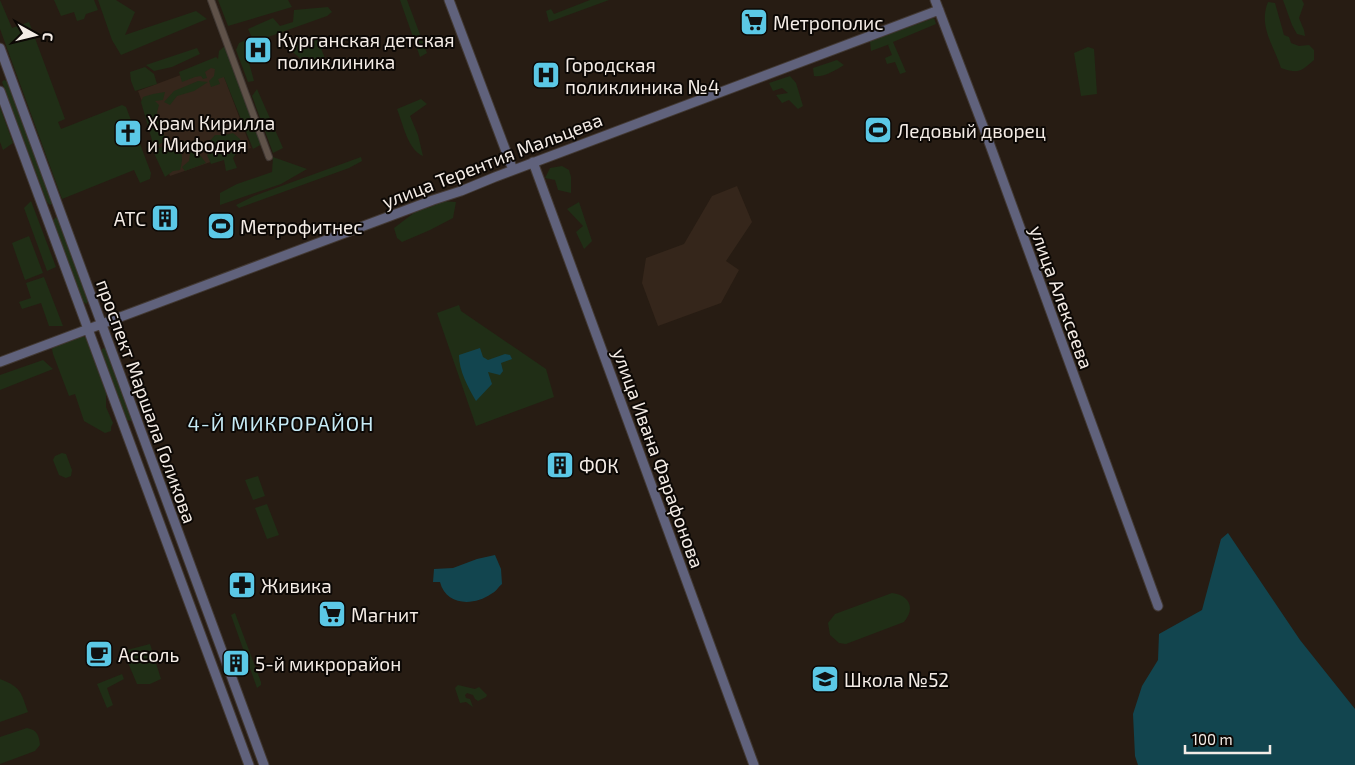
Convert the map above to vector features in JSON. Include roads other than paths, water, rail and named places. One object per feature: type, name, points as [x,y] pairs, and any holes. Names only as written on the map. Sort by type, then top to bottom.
[{"type":"street","points":[[211,0],[269,157]]},
{"type":"street","points":[[449,0],[513,170]]},
{"type":"street","name":"улица Алексеева","points":[[935,0],[986,134],[1158,606]]},
{"type":"street","name":"улица Терентия Мальцева","points":[[0,362],[939,10]]},
{"type":"street","name":"проспект Маршала Голикова","points":[[0,48],[4,71],[102,324],[264,765]]},
{"type":"street","name":"проспект Маршала Голикова","points":[[0,91],[249,765]]},
{"type":"street","name":"улица Ивана Фарафонова","points":[[534,162],[754,765]]},
{"type":"street","points":[[46,215],[59,210]]},
{"type":"street","points":[[126,430],[139,425]]},
{"type":"street","points":[[155,511],[169,506]]},
{"type":"water","points":[[480,348],[483,357],[488,360],[505,354],[510,355],[512,359],[501,363],[503,371],[500,375],[488,372],[492,384],[476,401],[462,373],[459,355]]},
{"type":"water","points":[[1228,533],[1300,640],[1355,709],[1355,765],[1138,765],[1135,756],[1133,714],[1142,686],[1158,660],[1159,634],[1202,610],[1221,539]]},
{"type":"water","points":[[495,555],[501,569],[502,584],[484,598],[469,602],[454,600],[443,590],[440,582],[433,582],[434,569],[453,568],[477,559]]},
{"type":"place","name":"Метрополис","points":[[754,22]]},
{"type":"place","name":"Курганская детская поликлиника","points":[[258,50]]},
{"type":"place","name":"Городская поликлиника №4","points":[[546,75]]},
{"type":"place","name":"Ледовый дворец","points":[[878,130]]},
{"type":"place","name":"Храм Кирилла и Мифодия","points":[[128,133]]},
{"type":"place","name":"АТС","points":[[165,218]]},
{"type":"place","name":"Метрофитнес","points":[[221,226]]},
{"type":"place","name":"ФОК","points":[[560,465]]},
{"type":"place","name":"Живика","points":[[242,585]]},
{"type":"place","name":"Магнит","points":[[332,614]]},
{"type":"place","name":"Ассоль","points":[[99,654]]},
{"type":"place","name":"5-й микрорайон","points":[[236,663]]},
{"type":"place","name":"Школа №52","points":[[825,679]]},
{"type":"district","name":"4-Й МИКРОРАЙОН","points":[[281,423]]}]
